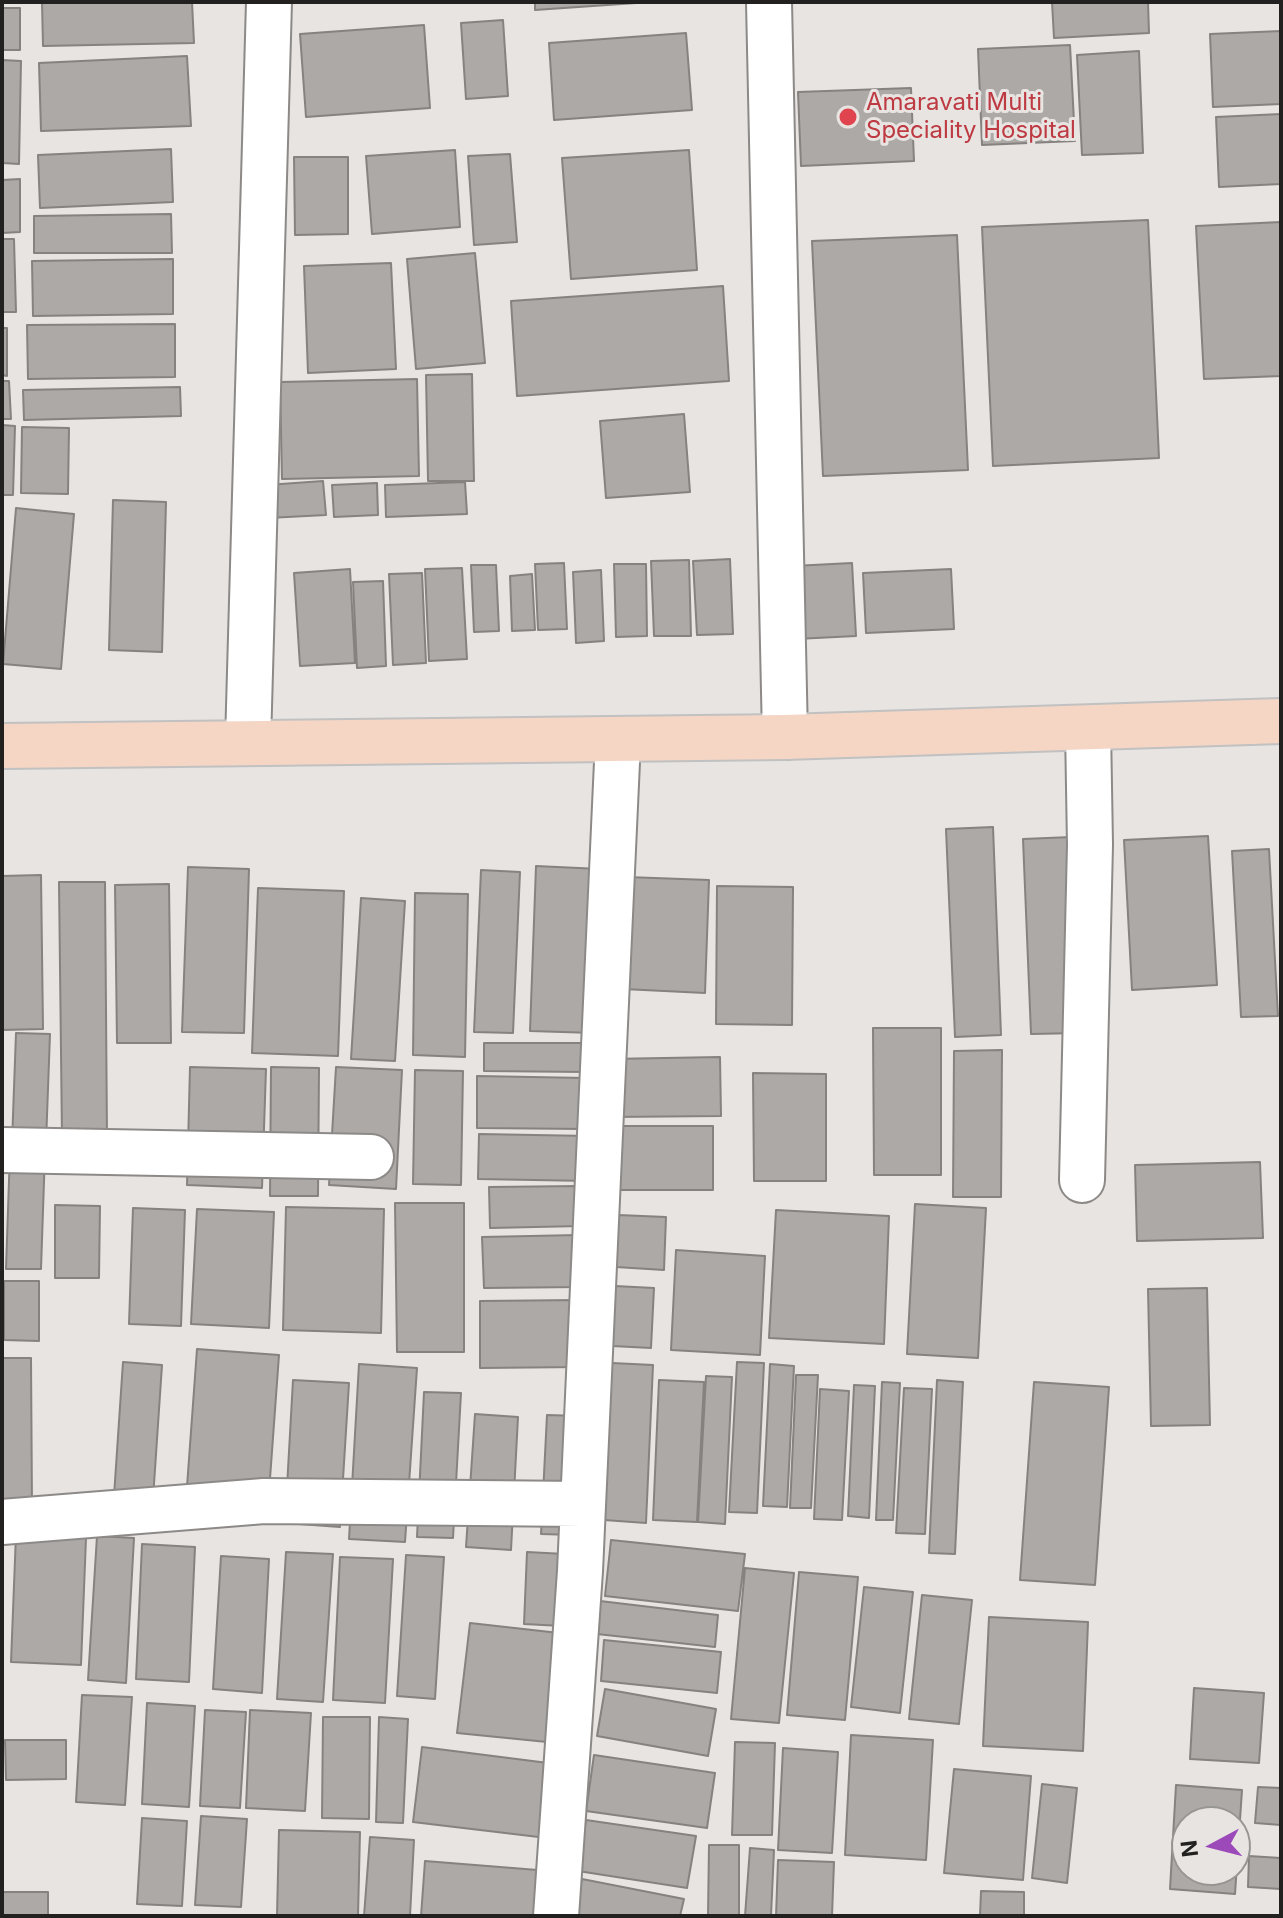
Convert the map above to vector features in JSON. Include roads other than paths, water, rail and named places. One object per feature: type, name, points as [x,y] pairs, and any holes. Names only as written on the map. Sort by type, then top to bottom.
[{"type":"main road","points":[[2,746],[785,737],[1281,721]]},
{"type":"street","points":[[248,742],[269,2]]},
{"type":"street","points":[[769,2],[785,737]]},
{"type":"street","points":[[1082,1180],[1090,845],[1088,728]]},
{"type":"street","points":[[556,1916],[582,1504],[618,740]]},
{"type":"street","points":[[2,1150],[371,1157]]},
{"type":"street","points":[[2,1522],[264,1501],[582,1504]]},
{"type":"place","name":"Amaravati Multi Speciality Hospital","points":[[848,117]]}]
